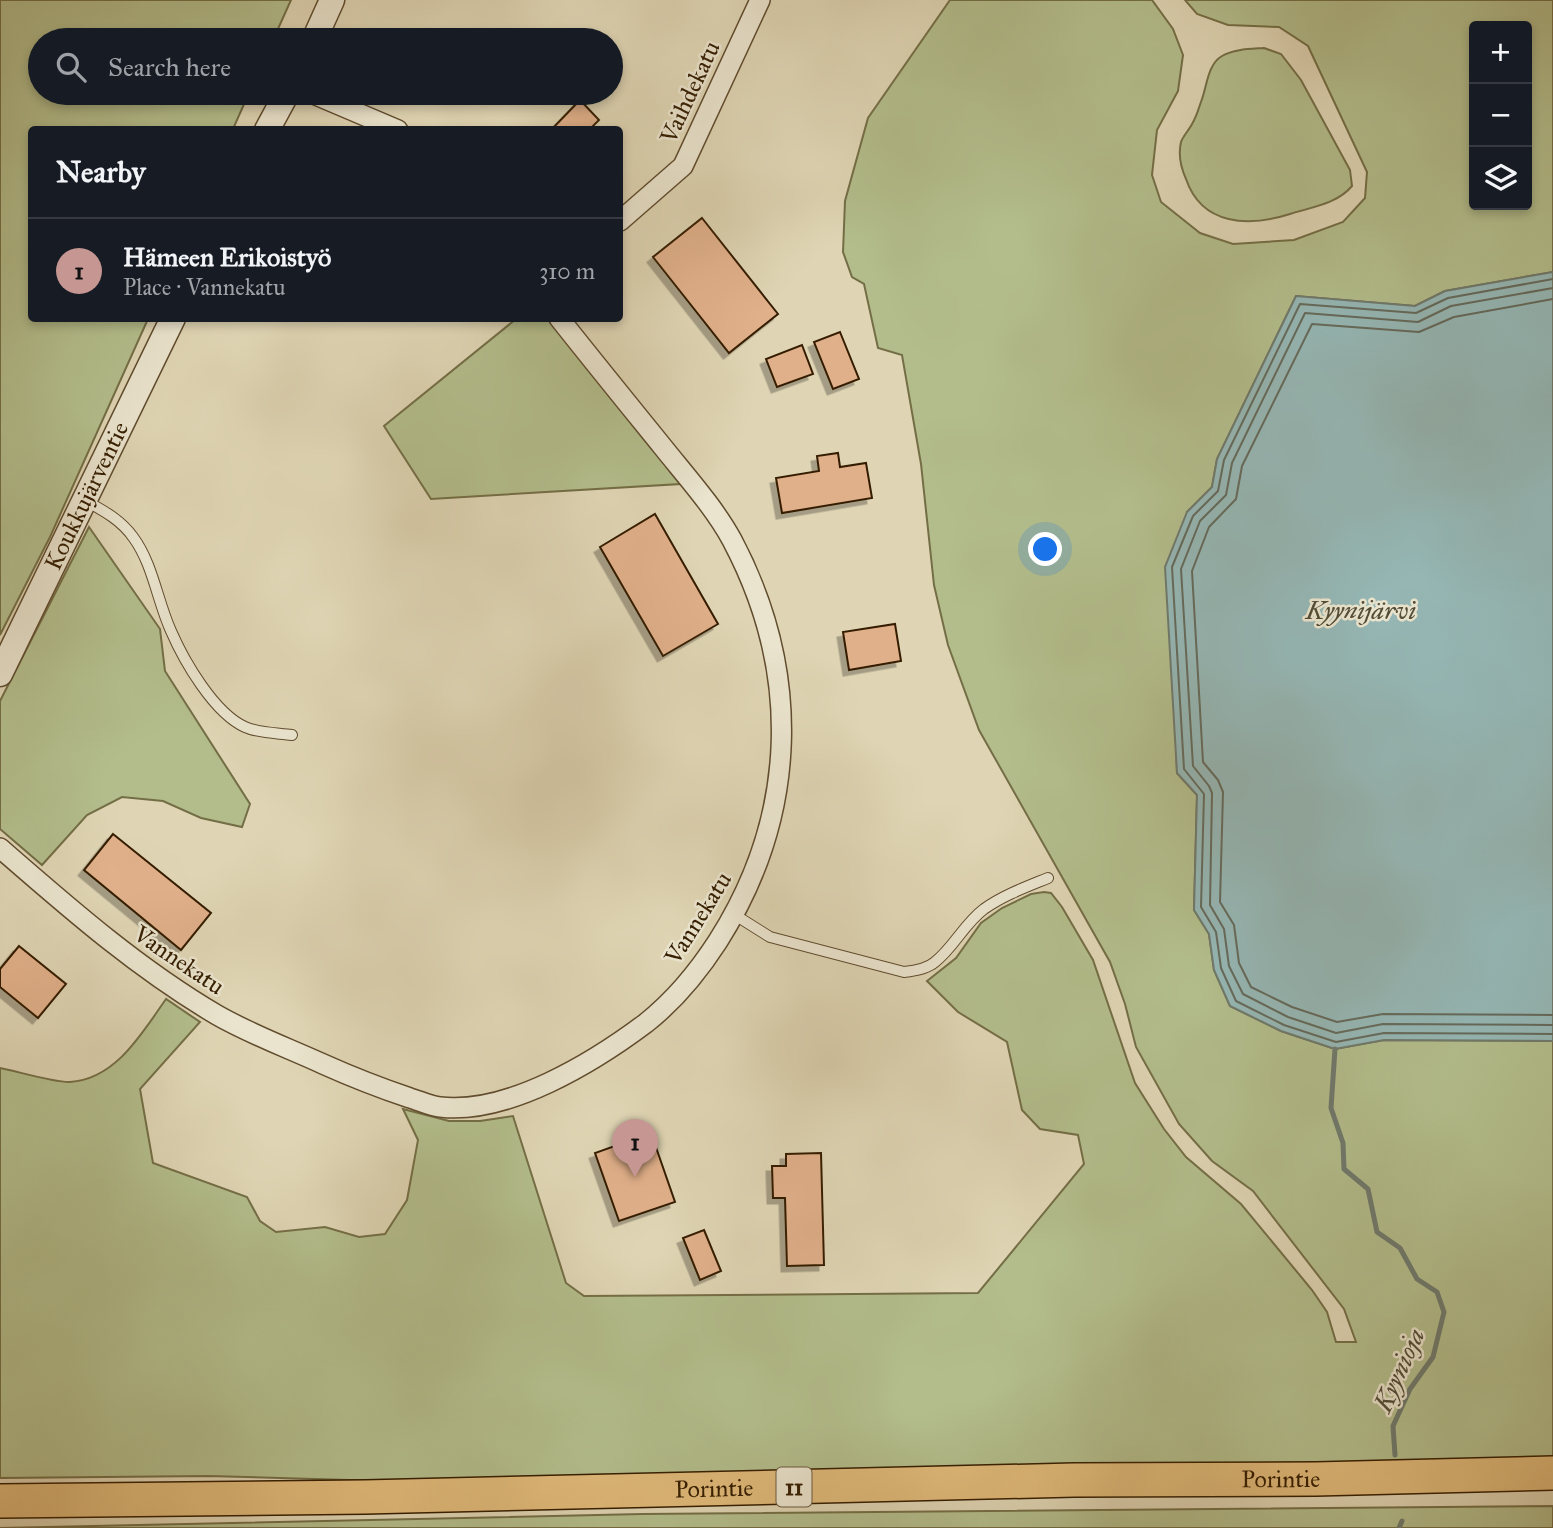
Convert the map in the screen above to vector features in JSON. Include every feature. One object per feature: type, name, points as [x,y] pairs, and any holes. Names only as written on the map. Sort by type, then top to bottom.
[{"type":"highway","name":"Porintie","points":[[0,1501],[365,1497],[1074,1480],[1316,1479],[1553,1473]]},
{"type":"highway","points":[[0,1512],[35,1501]]},
{"type":"street","points":[[319,28],[332,0]]},
{"type":"street","name":"Vaihdekatu","points":[[623,218],[682,166],[760,0]]},
{"type":"street","points":[[269,126],[281,105]]},
{"type":"street","points":[[339,105],[389,126]]},
{"type":"street","name":"Koukkujärventie","points":[[0,674],[171,322]]},
{"type":"street","name":"Vannekatu","points":[[0,848],[102,936],[219,1017],[368,1084],[439,1107],[475,1107],[515,1096],[557,1079],[607,1052],[658,1013],[698,972],[734,915],[759,863],[776,806],[782,739],[773,649],[760,599],[730,537],[695,487],[562,322]]},
{"type":"lane","points":[[85,501],[111,515],[132,536],[147,563],[171,631],[197,678],[224,712],[245,727],[292,735]]},
{"type":"lane","points":[[734,915],[770,937],[904,972],[934,963],[967,924],[1006,894],[1048,878]]},
{"type":"green space","points":[[0,0],[291,0],[278,28],[28,28],[28,105],[244,105],[234,126],[28,126],[28,322],[147,322],[50,537],[0,635]]},
{"type":"green space","points":[[950,0],[1152,0],[1173,29],[1183,55],[1178,91],[1157,130],[1152,175],[1161,202],[1200,233],[1233,244],[1294,240],[1343,222],[1365,198],[1367,172],[1308,46],[1279,27],[1228,25],[1197,14],[1185,0],[1553,0],[1553,272],[1445,291],[1415,306],[1296,296],[1217,459],[1212,487],[1187,512],[1175,705],[1177,773],[1197,795],[1194,910],[1209,934],[1214,970],[1230,1006],[1281,1031],[1335,1049],[1384,1040],[1553,1041],[1553,1459],[384,1481],[208,1476],[0,1478],[0,1068],[64,1082],[86,1079],[101,1073],[126,1052],[166,999],[200,1022],[140,1089],[153,1163],[247,1197],[260,1221],[276,1232],[325,1227],[359,1237],[385,1234],[407,1200],[418,1140],[403,1109],[449,1121],[480,1121],[513,1116],[566,1283],[584,1296],[978,1293],[1084,1164],[1078,1135],[1040,1129],[1022,1110],[1007,1042],[958,1012],[927,981],[956,958],[981,923],[1002,908],[1031,894],[1044,892],[1051,893],[1062,907],[1093,960],[1135,1083],[1164,1129],[1186,1157],[1241,1204],[1312,1290],[1327,1312],[1336,1342],[1356,1342],[1344,1309],[1253,1191],[1212,1161],[1179,1124],[1136,1047],[1110,962],[979,730],[948,645],[934,585],[921,464],[902,355],[878,348],[864,284],[852,277],[843,252],[845,201],[868,118]]},
{"type":"green space","points":[[1264,48],[1281,54],[1301,80],[1350,170],[1352,186],[1332,201],[1290,214],[1259,221],[1229,219],[1203,206],[1193,195],[1181,166],[1181,142],[1195,118],[1209,75],[1217,60],[1232,52]]},
{"type":"green space","points":[[512,322],[552,322],[680,484],[431,499],[384,426]]},
{"type":"green space","points":[[89,527],[160,629],[165,671],[250,804],[242,827],[201,818],[163,801],[122,797],[87,815],[42,865],[0,829],[0,701]]},
{"type":"green space","points":[[1553,1506],[1553,1528],[0,1528],[642,1514]]},
{"type":"water","name":"Kyynijärvi","points":[[1553,272],[1553,1041],[1384,1040],[1335,1049],[1281,1031],[1230,1006],[1214,970],[1209,934],[1194,910],[1197,795],[1177,773],[1165,567],[1187,512],[1212,487],[1217,459],[1296,296],[1415,306],[1445,291]]},
{"type":"building","points":[[575,105],[585,105],[599,120],[593,126],[555,126]]},
{"type":"building","points":[[702,218],[778,314],[729,353],[653,257]]},
{"type":"building","points":[[840,332],[859,379],[833,389],[814,342]]},
{"type":"building","points":[[802,345],[813,374],[777,387],[766,359]]},
{"type":"building","points":[[838,453],[840,467],[866,463],[872,498],[782,513],[776,478],[819,471],[817,456]]},
{"type":"building","points":[[655,514],[718,624],[663,656],[600,547]]},
{"type":"building","points":[[895,624],[901,661],[849,670],[843,632]]},
{"type":"building","points":[[113,834],[211,913],[181,950],[84,870]]},
{"type":"building","points":[[19,946],[66,984],[38,1018],[0,987],[0,969]]},
{"type":"building","points":[[651,1133],[675,1202],[619,1221],[595,1153]]},
{"type":"building","points":[[821,1153],[824,1265],[787,1266],[785,1198],[773,1198],[772,1166],[786,1166],[786,1154]]},
{"type":"building","points":[[704,1230],[721,1271],[700,1280],[683,1238]]},
{"type":"waterway","name":"Kyynioja","points":[[1335,1049],[1331,1108],[1343,1143],[1344,1169],[1368,1189],[1377,1232],[1400,1248],[1417,1279],[1437,1292],[1444,1312],[1433,1357],[1410,1389],[1393,1426],[1395,1455]]},
{"type":"waterway","name":"Kyynioja","points":[[1399,1528],[1402,1521]]},
{"type":"place","name":"Hämeen Erikoistyö","points":[[635,1177]]}]
